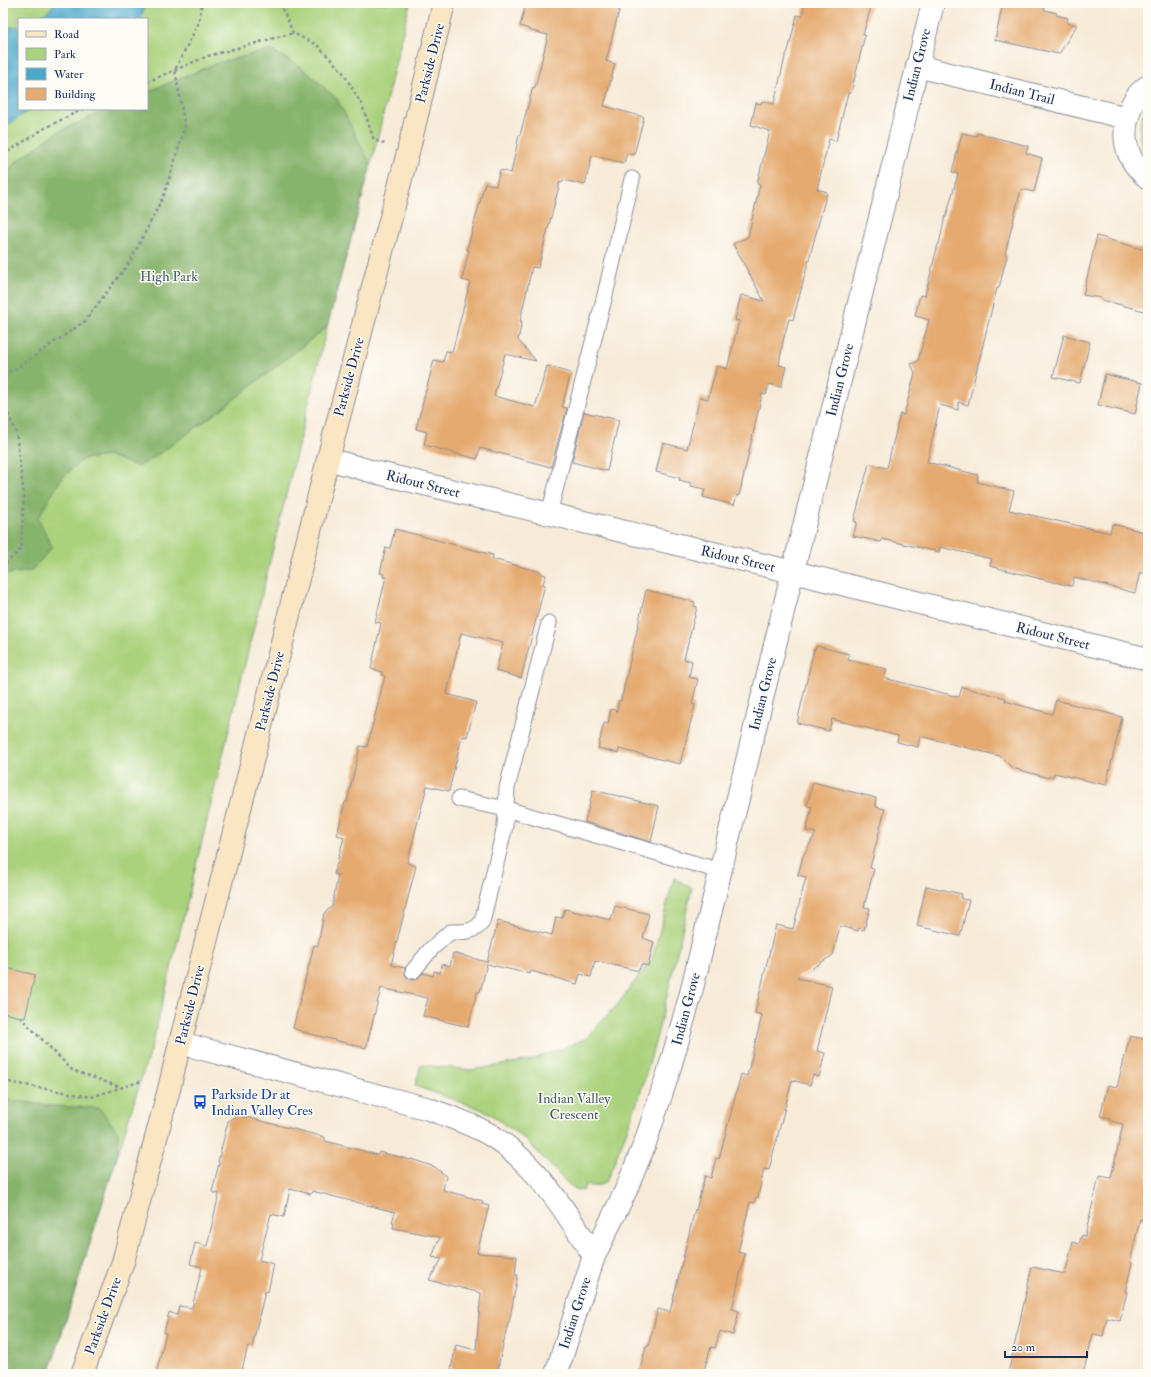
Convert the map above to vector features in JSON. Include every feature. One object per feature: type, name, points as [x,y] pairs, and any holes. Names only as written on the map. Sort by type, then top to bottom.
[{"type":"main road","name":"Parkside Drive","points":[[82,1374],[124,1262],[328,459],[408,152],[444,3]]},
{"type":"street","name":"Indian Grove","points":[[556,1374],[594,1256],[626,1190],[645,1143],[668,1074],[690,997],[933,3]]},
{"type":"street","name":"Indian Trail","points":[[917,66],[1127,118]]},
{"type":"street","points":[[1148,86],[1134,102],[1127,118],[1126,138],[1130,156],[1140,172],[1148,178]]},
{"type":"street","name":"Ridout Street","points":[[328,459],[1148,659]]},
{"type":"street","points":[[180,1043],[429,1109],[464,1122],[491,1135],[518,1156],[553,1194],[594,1256]]},
{"type":"lane","points":[[549,514],[605,295],[632,179]]},
{"type":"lane","points":[[413,971],[431,949],[450,932],[466,932],[478,928],[482,922],[505,826],[507,788],[549,623]]},
{"type":"lane","points":[[459,799],[506,809],[720,871]]},
{"type":"path","points":[[3,374],[14,370],[85,321],[131,260],[164,195],[185,127],[175,70],[198,24],[202,3]]},
{"type":"path","points":[[280,3],[293,32],[317,45],[342,71],[362,105],[374,140],[408,152]]},
{"type":"path","points":[[148,82],[208,56],[293,32]]},
{"type":"path","points":[[3,155],[44,128],[81,110]]},
{"type":"path","points":[[3,403],[16,432],[24,496],[21,549],[3,566]]},
{"type":"path","points":[[20,1017],[72,1070],[121,1088]]},
{"type":"path","points":[[3,1081],[91,1097],[142,1081]]},
{"type":"green space","name":"High Park","points":[[3,3],[410,3],[371,165],[327,327],[154,1038],[49,1374],[3,1374]]},
{"type":"green space","points":[[270,50],[301,67],[337,99],[371,165],[327,327],[219,411],[162,452],[138,467],[110,456],[83,459],[61,479],[38,518],[52,547],[31,571],[3,575],[3,178],[16,162],[56,133],[106,110],[148,110],[148,92],[217,63]]},
{"type":"green space","points":[[1148,106],[1148,158],[1144,152],[1140,139],[1140,125],[1144,112]]},
{"type":"green space","name":"Indian Valley Crescent","points":[[674,878],[692,888],[676,959],[641,1091],[608,1178],[601,1185],[585,1185],[583,1191],[575,1189],[568,1184],[526,1140],[486,1111],[415,1086],[421,1065],[471,1070],[532,1060],[585,1039],[618,1004],[652,959]]},
{"type":"green space","points":[[3,1099],[53,1106],[99,1108],[118,1132],[118,1153],[49,1374],[3,1374]]},
{"type":"water","points":[[55,3],[147,3],[140,18],[37,18],[48,11]]},
{"type":"water","points":[[18,26],[18,110],[30,110],[3,128],[3,28]]},
{"type":"building","points":[[526,3],[621,3],[606,61],[615,64],[604,106],[644,117],[634,155],[627,153],[624,163],[592,155],[585,185],[563,180],[562,183],[560,182],[538,268],[532,267],[520,321],[522,321],[518,340],[536,361],[505,354],[494,396],[535,407],[547,366],[571,373],[562,407],[567,408],[551,467],[480,448],[477,459],[424,445],[427,432],[416,429],[434,360],[443,362],[446,351],[452,352],[470,282],[462,280],[469,250],[467,250],[485,183],[496,186],[500,170],[511,173],[519,135],[533,87],[535,88],[548,35],[528,30],[529,29],[520,26]]},
{"type":"building","points":[[805,3],[872,3],[863,35],[865,35],[851,93],[848,93],[836,141],[829,139],[817,189],[827,192],[793,320],[789,319],[783,341],[779,365],[786,367],[781,387],[769,384],[766,395],[762,394],[739,496],[737,495],[734,505],[703,497],[705,489],[691,486],[691,483],[679,480],[680,478],[656,472],[663,443],[687,449],[700,397],[708,399],[717,366],[727,369],[739,321],[735,320],[741,295],[764,301],[733,244],[748,237],[760,185],[757,184],[770,131],[751,125],[756,103],[761,104],[762,101],[774,104],[797,15],[802,16]]},
{"type":"building","points":[[1003,3],[1045,3],[1044,10],[1057,13],[1056,15],[1068,18],[1067,23],[1077,25],[1059,54],[995,40]]},
{"type":"building","points":[[962,133],[976,136],[977,133],[1028,146],[1026,153],[1042,158],[1034,192],[1021,189],[1005,254],[1007,255],[999,288],[997,288],[968,405],[958,402],[958,410],[940,405],[927,462],[978,475],[977,482],[1014,491],[1009,510],[1110,533],[1112,524],[1148,533],[1148,575],[1140,572],[1135,593],[1074,577],[1072,586],[1049,581],[990,566],[992,559],[940,547],[939,552],[882,539],[881,542],[853,536],[857,522],[854,521],[869,464],[887,468],[900,414],[904,415],[915,373],[911,364],[918,361],[929,320],[915,316],[920,295],[925,296],[945,217],[958,174],[952,172]]},
{"type":"building","points":[[1097,236],[1148,251],[1148,312],[1102,300],[1101,298],[1083,295]]},
{"type":"building","points":[[1064,335],[1090,342],[1080,383],[1053,377]]},
{"type":"building","points":[[1105,374],[1142,383],[1135,414],[1098,405]]},
{"type":"building","points":[[584,412],[619,420],[607,471],[572,462]]},
{"type":"building","points":[[395,529],[493,555],[492,559],[541,572],[541,574],[546,575],[543,584],[545,585],[521,678],[496,671],[503,643],[461,633],[447,694],[476,702],[467,737],[462,736],[449,791],[427,786],[407,863],[416,866],[391,965],[405,968],[405,975],[412,980],[417,979],[423,973],[433,976],[434,971],[440,973],[442,964],[450,966],[453,953],[487,962],[498,921],[552,935],[556,917],[562,918],[565,909],[611,920],[615,906],[649,914],[643,938],[654,942],[648,966],[641,964],[639,970],[635,970],[595,961],[591,977],[580,974],[577,984],[531,971],[530,974],[487,964],[480,992],[477,992],[468,1027],[423,1016],[428,998],[381,988],[366,1048],[303,1032],[293,1028],[314,945],[318,946],[324,913],[332,907],[338,875],[334,874],[344,837],[337,835],[345,802],[347,802],[360,746],[367,747],[385,676],[382,675],[382,672],[371,669],[381,623],[375,622],[386,577],[383,577],[384,574],[380,573],[386,547],[390,548]]},
{"type":"building","points":[[646,590],[695,602],[694,606],[697,607],[684,659],[692,661],[689,677],[698,679],[692,704],[695,705],[680,764],[619,749],[618,753],[598,748],[604,723],[608,724],[611,709],[617,711],[619,700],[621,701]]},
{"type":"building","points":[[816,646],[849,654],[848,660],[887,669],[884,678],[959,697],[962,687],[1006,698],[1005,701],[1052,714],[1056,700],[1122,717],[1106,785],[1054,773],[1053,777],[1049,776],[1049,778],[1012,768],[1000,756],[920,736],[918,747],[897,742],[898,736],[832,719],[829,731],[797,723],[814,649],[816,649]]},
{"type":"building","points":[[813,782],[876,798],[876,807],[885,809],[870,868],[874,869],[864,907],[870,908],[864,930],[859,928],[858,931],[840,926],[833,955],[797,978],[832,986],[817,1051],[825,1053],[819,1077],[813,1075],[810,1085],[792,1080],[769,1170],[764,1169],[758,1197],[756,1197],[754,1203],[750,1202],[738,1252],[745,1254],[732,1309],[739,1311],[733,1335],[720,1331],[715,1348],[711,1347],[703,1374],[639,1374],[658,1309],[670,1312],[695,1209],[696,1210],[705,1176],[711,1178],[716,1158],[719,1159],[741,1074],[747,1076],[762,1015],[755,1013],[776,925],[793,929],[806,877],[798,875],[803,856],[816,833],[806,831],[812,807],[807,806]]},
{"type":"building","points":[[593,790],[659,806],[651,842],[585,822]]},
{"type":"building","points":[[926,886],[962,894],[961,899],[969,900],[960,936],[917,926]]},
{"type":"building","points":[[3,967],[35,975],[25,1018],[3,1013]]},
{"type":"building","points":[[1130,1036],[1148,1040],[1148,1221],[1140,1219],[1130,1262],[1132,1263],[1120,1321],[1107,1318],[1103,1336],[1093,1334],[1083,1374],[1008,1374],[1032,1267],[1065,1274],[1073,1242],[1079,1244],[1082,1235],[1085,1236],[1099,1176],[1111,1178],[1123,1124],[1110,1121],[1110,1118],[1100,1116],[1108,1085],[1117,1087]]},
{"type":"building","points":[[237,1115],[325,1137],[325,1141],[378,1155],[379,1152],[411,1159],[435,1167],[446,1176],[443,1190],[483,1201],[482,1204],[489,1206],[477,1253],[517,1256],[515,1275],[518,1275],[509,1323],[497,1372],[492,1371],[491,1374],[450,1374],[456,1345],[476,1350],[481,1293],[429,1280],[442,1259],[432,1257],[440,1237],[393,1228],[394,1222],[392,1222],[395,1212],[312,1191],[311,1194],[290,1189],[284,1217],[271,1214],[259,1260],[274,1264],[268,1292],[265,1291],[252,1347],[248,1346],[241,1374],[156,1374],[166,1333],[164,1333],[169,1312],[177,1315],[179,1306],[192,1308],[202,1267],[190,1264],[195,1243],[207,1246],[219,1194],[212,1192],[218,1162],[228,1121]]},
{"type":"place","name":"Parkside Dr at Indian Valley Cres","points":[[200,1102]]}]
